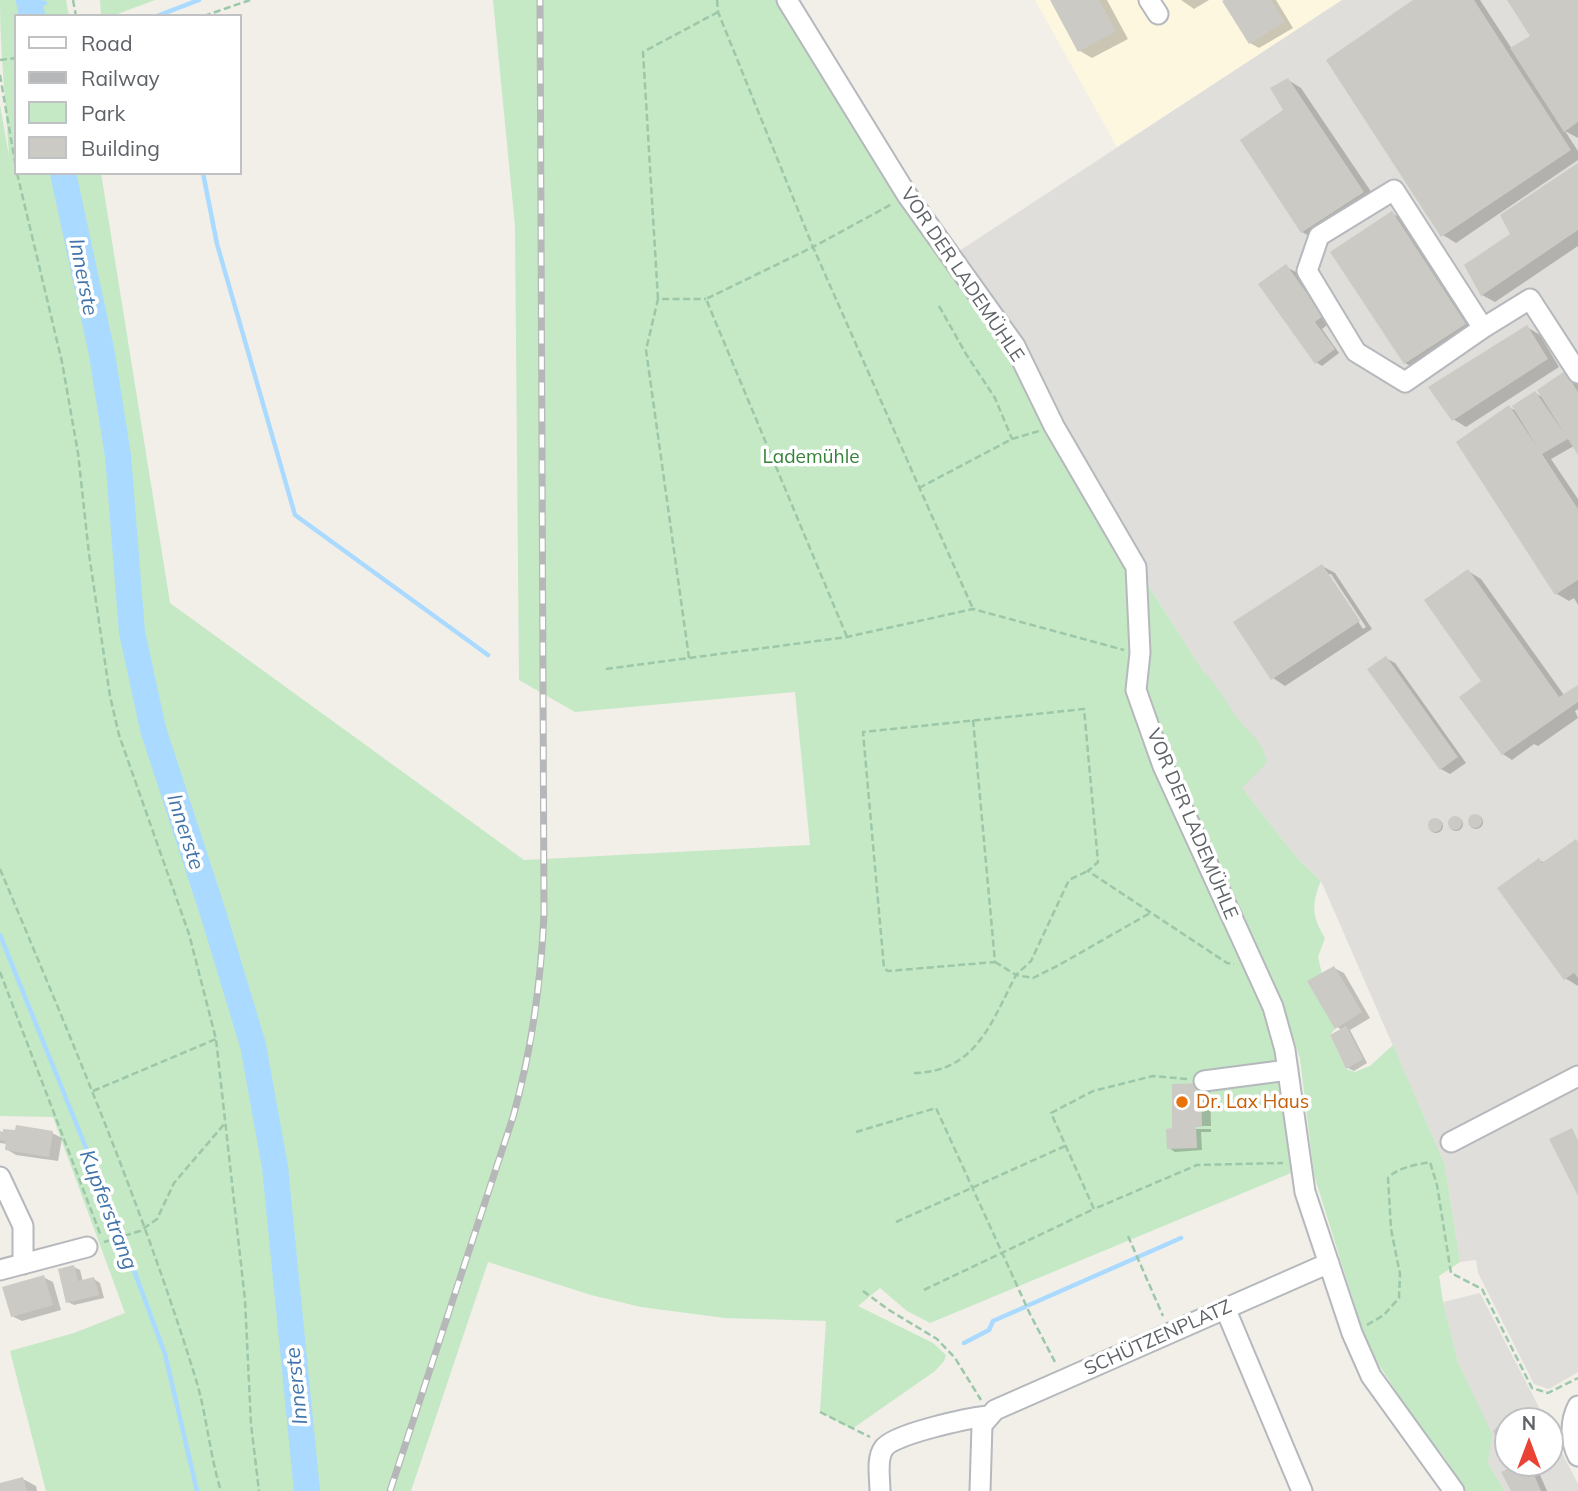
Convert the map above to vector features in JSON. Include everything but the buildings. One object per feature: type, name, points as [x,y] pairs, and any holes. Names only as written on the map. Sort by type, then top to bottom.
[{"type":"street","name":"VOR DER LADEMÜHLE","points":[[787,0],[907,195],[1015,346],[1054,426],[1136,567],[1140,653],[1136,690],[1163,766],[1273,1007],[1285,1050],[1305,1192],[1352,1333],[1371,1376],[1454,1491]]},
{"type":"street","points":[[1483,328],[1394,190],[1319,236],[1307,271],[1356,352],[1405,382],[1530,299],[1578,373]]},
{"type":"street","points":[[1204,1081],[1288,1070]]},
{"type":"street","points":[[1451,1142],[1578,1076]]},
{"type":"street","points":[[0,1177],[23,1226],[23,1264]]},
{"type":"street","points":[[0,1270],[88,1247]]},
{"type":"street","name":"SCHÜTZENPLATZ","points":[[880,1491],[880,1456],[889,1442],[990,1414],[1329,1263]]},
{"type":"street","points":[[1225,1308],[1302,1491]]},
{"type":"street","points":[[1578,1406],[1572,1424],[1578,1456]]},
{"type":"street","points":[[980,1491],[981,1431],[990,1414]]},
{"type":"path","points":[[210,14],[250,0]]},
{"type":"path","points":[[717,0],[718,12],[813,247],[973,609]]},
{"type":"path","points":[[689,658],[646,350],[658,299],[643,52],[718,12]]},
{"type":"path","points":[[0,75],[14,156]]},
{"type":"path","points":[[17,175],[62,362],[74,427],[110,696],[119,735],[189,934],[216,1039],[245,1300],[251,1424],[259,1491]]},
{"type":"path","points":[[658,299],[706,299],[813,247],[907,195]]},
{"type":"path","points":[[706,299],[847,637]]},
{"type":"path","points":[[939,306],[995,398],[1012,439]]},
{"type":"path","points":[[919,488],[1012,439],[1054,426]]},
{"type":"path","points":[[606,669],[847,637],[973,609],[1140,653]]},
{"type":"path","points":[[914,1073],[933,1073],[962,1060],[982,1039],[1016,975],[1031,961],[1069,880],[1088,871],[1098,862],[1084,709],[863,732],[884,968],[888,971],[995,962],[1016,975],[1033,978],[1150,914]]},
{"type":"path","points":[[973,720],[995,962]]},
{"type":"path","points":[[0,869],[93,1091],[143,1230],[198,1386],[221,1491]]},
{"type":"path","points":[[1088,871],[1227,963],[1255,967]]},
{"type":"path","points":[[0,972],[103,1242],[143,1230],[157,1219],[174,1183],[226,1122]]},
{"type":"path","points":[[93,1091],[216,1039]]},
{"type":"path","points":[[1094,1209],[1051,1113],[1093,1091],[1153,1076],[1204,1081]]},
{"type":"path","points":[[856,1132],[936,1108],[1052,1358],[1066,1378]]},
{"type":"path","points":[[896,1222],[1066,1146]]},
{"type":"path","points":[[924,1290],[1094,1209],[1197,1165],[1244,1166],[1301,1162]]},
{"type":"path","points":[[1352,1333],[1384,1315],[1399,1298],[1400,1274],[1391,1229],[1388,1178],[1391,1174],[1409,1167],[1430,1162],[1437,1185],[1451,1273],[1482,1289],[1532,1388],[1548,1393],[1578,1378]]},
{"type":"path","points":[[1128,1236],[1170,1332]]},
{"type":"path","points":[[863,1291],[937,1339],[955,1358],[990,1414]]},
{"type":"path","points":[[820,1412],[852,1429]]},
{"type":"shaded area","points":[[1035,0],[1342,0],[1117,147]]},
{"type":"shaded area","points":[[1342,0],[1578,0],[1578,1372],[1549,1389],[1534,1384],[1478,1273],[1476,1260],[1460,1262],[1445,1165],[1321,881],[1297,858],[1242,788],[1203,671],[1134,563],[956,253]]},
{"type":"shaded area","points":[[1480,1293],[1539,1407],[1494,1407],[1494,1473],[1488,1463],[1491,1434],[1458,1362],[1443,1302]]},
{"type":"shaded area","points":[[1564,1456],[1578,1484],[1578,1491],[1505,1491],[1496,1477],[1564,1477]]},
{"type":"green space","name":"Lademühle","points":[[0,0],[66,0],[69,14],[14,14],[14,175],[101,175],[170,603],[524,860],[810,845],[795,692],[575,712],[519,680],[515,226],[493,0],[783,0],[1017,343],[1134,563],[1203,671],[1265,753],[1267,762],[1242,788],[1297,858],[1321,881],[1314,910],[1325,938],[1318,957],[1335,1029],[1330,1035],[1346,1069],[1355,1072],[1370,1066],[1393,1045],[1445,1165],[1460,1262],[1439,1276],[1443,1302],[1458,1362],[1492,1434],[1488,1463],[1494,1477],[1505,1491],[1466,1491],[1443,1455],[1407,1414],[1396,1391],[1368,1348],[1314,1175],[1300,1059],[1291,1031],[1276,1031],[1291,1173],[930,1323],[907,1311],[880,1288],[858,1306],[933,1343],[946,1355],[935,1371],[852,1429],[820,1412],[826,1321],[725,1318],[641,1307],[591,1295],[488,1262],[411,1491],[46,1491],[10,1351],[74,1333],[125,1313],[53,1117],[0,1116],[0,105],[9,156]]},
{"type":"green space","points":[[100,0],[155,0],[117,14],[101,14]]},
{"type":"waterway","name":"Innerste","points":[[29,0],[32,14]]},
{"type":"waterway","points":[[162,14],[199,0]]},
{"type":"waterway","points":[[30,4],[45,3]]},
{"type":"waterway","name":"Innerste","points":[[63,175],[102,354],[118,456],[132,632],[153,729],[253,1045],[275,1167],[307,1491]]},
{"type":"waterway","points":[[203,175],[217,244],[295,515],[488,655]]},
{"type":"waterway","name":"Kupferstrang","points":[[0,935],[116,1222],[165,1354],[197,1491]]},
{"type":"waterway","points":[[1029,1305],[1181,1238]]},
{"type":"waterway","points":[[964,1343],[989,1330],[993,1321],[1025,1307]]},
{"type":"railway","points":[[390,1491],[513,1117],[530,1041],[541,965],[544,913],[540,0]]},
{"type":"place","name":"Dr. Lax Haus","points":[[1182,1102]]}]
